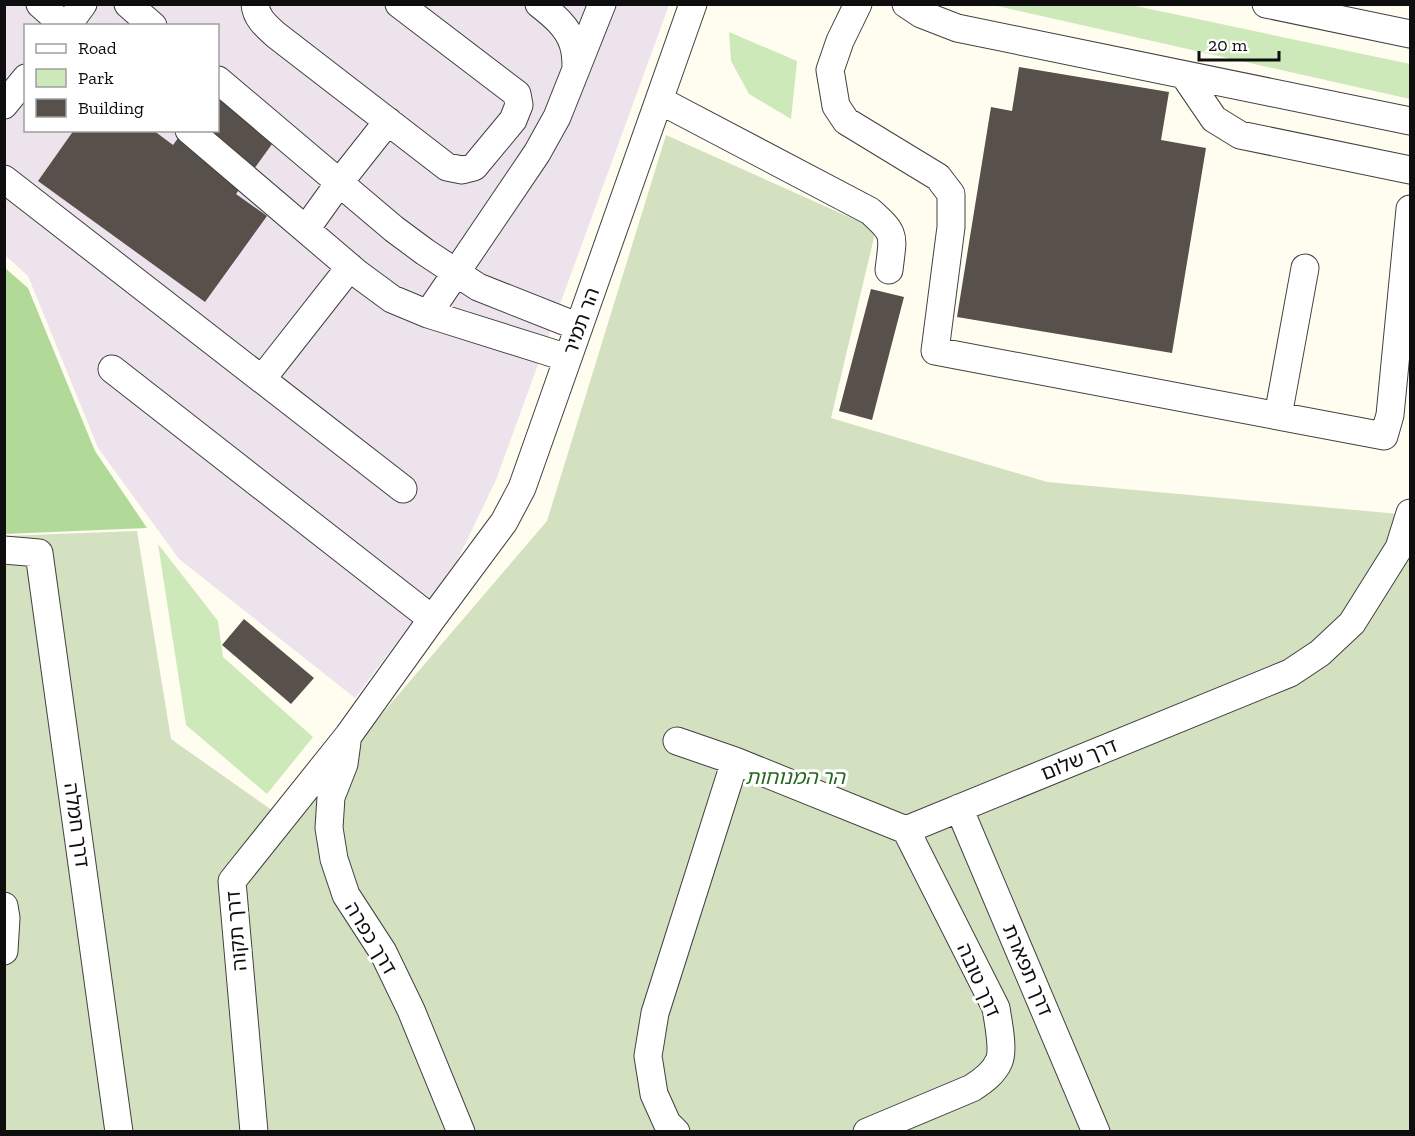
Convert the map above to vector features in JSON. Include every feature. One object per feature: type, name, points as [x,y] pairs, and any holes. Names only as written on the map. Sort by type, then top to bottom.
[{"type":"street","points":[[40,4],[64,24]]},
{"type":"street","points":[[67,24],[82,4]]},
{"type":"street","points":[[128,4],[151,24]]},
{"type":"street","points":[[255,4],[254,8],[261,22],[276,35],[447,167],[462,170],[474,167],[513,120],[519,105],[517,94],[399,4]]},
{"type":"street","points":[[539,4],[556,18],[570,36],[574,46],[576,68]]},
{"type":"street","points":[[428,314],[537,153],[557,117],[602,4]]},
{"type":"street","name":"הר תמיר","points":[[348,736],[504,522],[522,488],[693,4]]},
{"type":"street","points":[[858,4],[840,41],[830,70],[836,106],[846,122],[938,177],[951,194],[951,226],[935,351],[1384,436],[1390,415],[1410,209]]},
{"type":"street","points":[[906,4],[921,14],[957,28],[1410,121]]},
{"type":"street","points":[[1266,4],[1410,34]]},
{"type":"street","points":[[1184,75],[1214,119],[1239,135],[1410,170]]},
{"type":"street","points":[[4,105],[24,80]]},
{"type":"street","points":[[219,81],[394,229],[425,252],[478,287],[579,327]]},
{"type":"street","points":[[659,100],[870,211],[885,225],[893,237],[889,270]]},
{"type":"street","points":[[306,229],[388,121]]},
{"type":"street","points":[[191,132],[350,267],[392,299],[428,314],[568,358]]},
{"type":"street","points":[[4,179],[403,489]]},
{"type":"street","points":[[262,379],[350,267]]},
{"type":"street","points":[[1278,416],[1305,268]]},
{"type":"street","points":[[112,369],[432,619]]},
{"type":"street","name":"דרך שלום","points":[[906,830],[1290,672],[1310,660],[1352,623],[1400,548],[1410,513]]},
{"type":"street","name":"דרך חמלה","points":[[4,550],[39,553],[119,1131]]},
{"type":"street","name":"דרך תקוה","points":[[254,1131],[232,881],[348,736]]},
{"type":"street","name":"דרך כפרה","points":[[348,736],[344,764],[331,797],[329,828],[334,860],[346,895],[383,952],[411,1010],[461,1131]]},
{"type":"street","points":[[677,741],[735,761],[906,830]]},
{"type":"street","points":[[676,1131],[667,1123],[654,1094],[648,1056],[655,1013],[735,761]]},
{"type":"street","name":"דרך תפארת","points":[[959,808],[1096,1131]]},
{"type":"street","name":"דרך טובה","points":[[867,1131],[972,1088],[987,1078],[1000,1060],[996,1008],[906,830]]},
{"type":"street","points":[[4,906],[6,918],[4,951]]},
{"type":"shaded area","points":[[5,5],[669,5],[496,480],[455,565],[355,698],[179,559],[98,448],[28,276],[5,255]]},
{"type":"green space","points":[[993,5],[1131,5],[1410,64],[1410,99]]},
{"type":"green space","points":[[729,32],[797,61],[791,119],[749,94],[731,61]]},
{"type":"green space","name":"הר המנוחות","points":[[666,135],[876,229],[831,418],[1047,482],[1410,515],[1410,1131],[5,1131],[4,536],[137,531],[171,739],[290,823],[547,521]]},
{"type":"green space","points":[[4,267],[28,288],[95,451],[147,528],[5,534]]},
{"type":"green space","points":[[158,544],[218,621],[223,657],[313,737],[267,794],[186,725]]},
{"type":"building","points":[[1019,67],[1169,92],[1161,140],[1206,148],[1172,353],[957,317],[991,107],[1012,111]]},
{"type":"building","points":[[219,89],[280,133],[236,194],[267,216],[205,302],[38,181],[73,132],[156,132],[173,145],[183,132],[219,132]]},
{"type":"building","points":[[871,289],[904,297],[872,420],[839,411]]},
{"type":"building","points":[[244,619],[314,678],[291,704],[222,645]]}]
